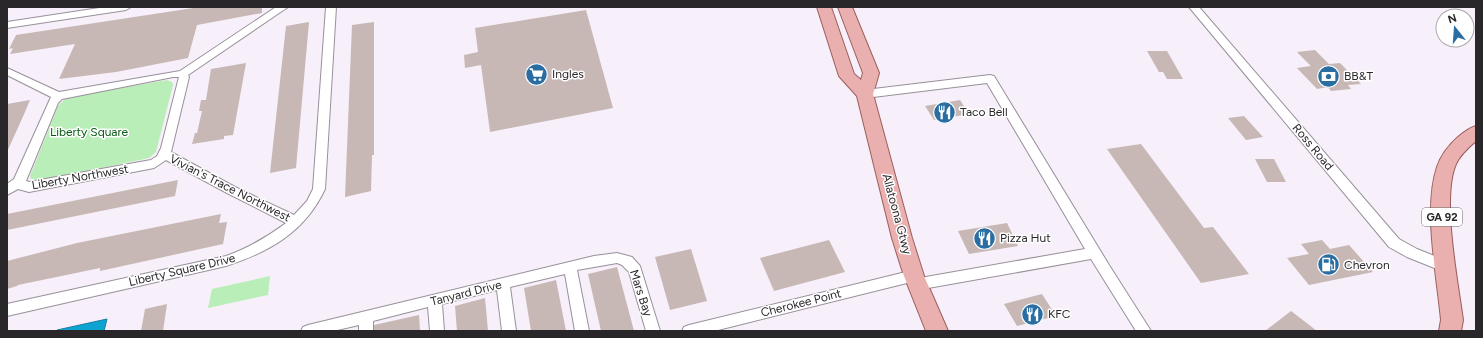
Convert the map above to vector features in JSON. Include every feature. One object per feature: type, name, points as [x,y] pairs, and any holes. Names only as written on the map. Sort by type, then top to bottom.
[{"type":"main road","points":[[824,7],[846,76],[865,94],[871,73],[845,7]]},
{"type":"main road","name":"Allatoona Gtwy","points":[[865,94],[902,238],[916,280],[937,331]]},
{"type":"main road","name":"GA 92","points":[[1450,331],[1452,320],[1443,232],[1442,193],[1445,168],[1460,145],[1476,132]]},
{"type":"street","points":[[7,25],[126,7]]},
{"type":"street","points":[[7,71],[58,96],[66,93],[182,74],[283,7]]},
{"type":"street","name":"Liberty Square Drive","points":[[7,310],[226,261],[267,244],[296,222],[312,204],[319,189],[331,7]]},
{"type":"street","name":"Ross Road","points":[[1194,7],[1394,243],[1412,254],[1447,267]]},
{"type":"street","points":[[164,154],[184,78],[182,74]]},
{"type":"street","points":[[865,94],[990,79],[1012,112],[1144,331]]},
{"type":"street","name":"Liberty Northwest","points":[[58,96],[53,102],[19,182],[23,186],[29,187],[154,164],[161,160],[164,154]]},
{"type":"street","name":"Vivian's Trace Northwest","points":[[164,154],[231,190],[296,222]]},
{"type":"street","points":[[7,190],[19,182]]},
{"type":"street","name":"Cherokee Point","points":[[689,331],[916,280],[1095,252]]},
{"type":"street","name":"Tanyard Drive","points":[[308,331],[366,324],[435,301],[609,258],[624,258]]},
{"type":"street","name":"Mars Bay","points":[[624,258],[631,263],[635,270],[653,331]]},
{"type":"street","points":[[570,267],[582,331]]},
{"type":"street","points":[[503,284],[509,331]]},
{"type":"street","points":[[435,301],[437,331]]},
{"type":"green space","name":"Liberty Square","points":[[167,80],[172,82],[173,85],[156,152],[149,158],[40,181],[31,179],[30,176],[58,106],[65,99],[74,96]]},
{"type":"green space","points":[[270,276],[268,295],[208,308],[212,289]]},
{"type":"water","points":[[107,319],[104,331],[56,331],[57,330]]},
{"type":"building","points":[[200,7],[262,7],[262,13],[197,25],[188,58],[116,72],[59,79],[75,44],[10,54],[13,48],[9,49],[16,35]]},
{"type":"building","points":[[586,10],[613,108],[490,132],[481,65],[465,68],[464,55],[478,52],[475,28]]},
{"type":"building","points":[[309,22],[296,168],[270,173],[286,26]]},
{"type":"building","points":[[374,22],[374,155],[372,155],[371,191],[345,197],[352,25]]},
{"type":"building","name":"BB&T","points":[[1315,50],[1329,64],[1340,63],[1361,84],[1348,85],[1351,89],[1331,91],[1328,87],[1317,89],[1297,68],[1311,66],[1297,52]]},
{"type":"building","points":[[1147,51],[1167,51],[1183,79],[1167,79],[1163,72],[1159,72]]},
{"type":"building","points":[[246,63],[233,135],[224,136],[224,139],[192,144],[195,133],[197,133],[202,111],[199,111],[201,100],[206,100],[211,69]]},
{"type":"building","points":[[30,100],[25,112],[7,152],[7,104]]},
{"type":"building","points":[[960,100],[969,114],[934,120],[925,106]]},
{"type":"building","points":[[1244,116],[1263,137],[1246,140],[1228,118]]},
{"type":"building","points":[[1141,144],[1204,228],[1213,227],[1249,274],[1201,283],[1107,149]]},
{"type":"building","points":[[1255,159],[1274,159],[1286,182],[1267,182]]},
{"type":"building","points":[[178,180],[175,196],[7,230],[7,214]]},
{"type":"building","points":[[221,214],[219,223],[227,222],[223,244],[100,271],[100,268],[18,285],[7,289],[7,261],[77,243]]},
{"type":"building","points":[[1007,223],[1018,246],[969,254],[958,231]]},
{"type":"building","points":[[829,240],[845,272],[774,291],[760,258]]},
{"type":"building","name":"Chevron","points":[[1322,240],[1330,249],[1349,245],[1373,272],[1309,285],[1287,258],[1309,254],[1301,244]]},
{"type":"building","points":[[691,249],[707,301],[670,310],[655,257]]},
{"type":"building","points":[[617,267],[634,331],[601,331],[588,274]]},
{"type":"building","points":[[556,280],[566,331],[531,331],[524,288]]},
{"type":"building","points":[[1042,294],[1056,316],[1017,326],[1004,304]]},
{"type":"building","points":[[485,298],[488,331],[457,331],[455,306]]},
{"type":"building","points":[[167,304],[163,331],[141,331],[145,309]]},
{"type":"building","points":[[1291,311],[1317,331],[1265,331]]},
{"type":"building","points":[[419,315],[420,331],[374,331],[374,325]]},
{"type":"place","name":"Ingles","points":[[537,74]]},
{"type":"place","name":"BB&T","points":[[1329,76]]},
{"type":"place","name":"Taco Bell","points":[[945,112]]},
{"type":"place","name":"Pizza Hut","points":[[985,238]]},
{"type":"place","name":"Chevron","points":[[1329,265]]},
{"type":"place","name":"KFC","points":[[1032,314]]}]
